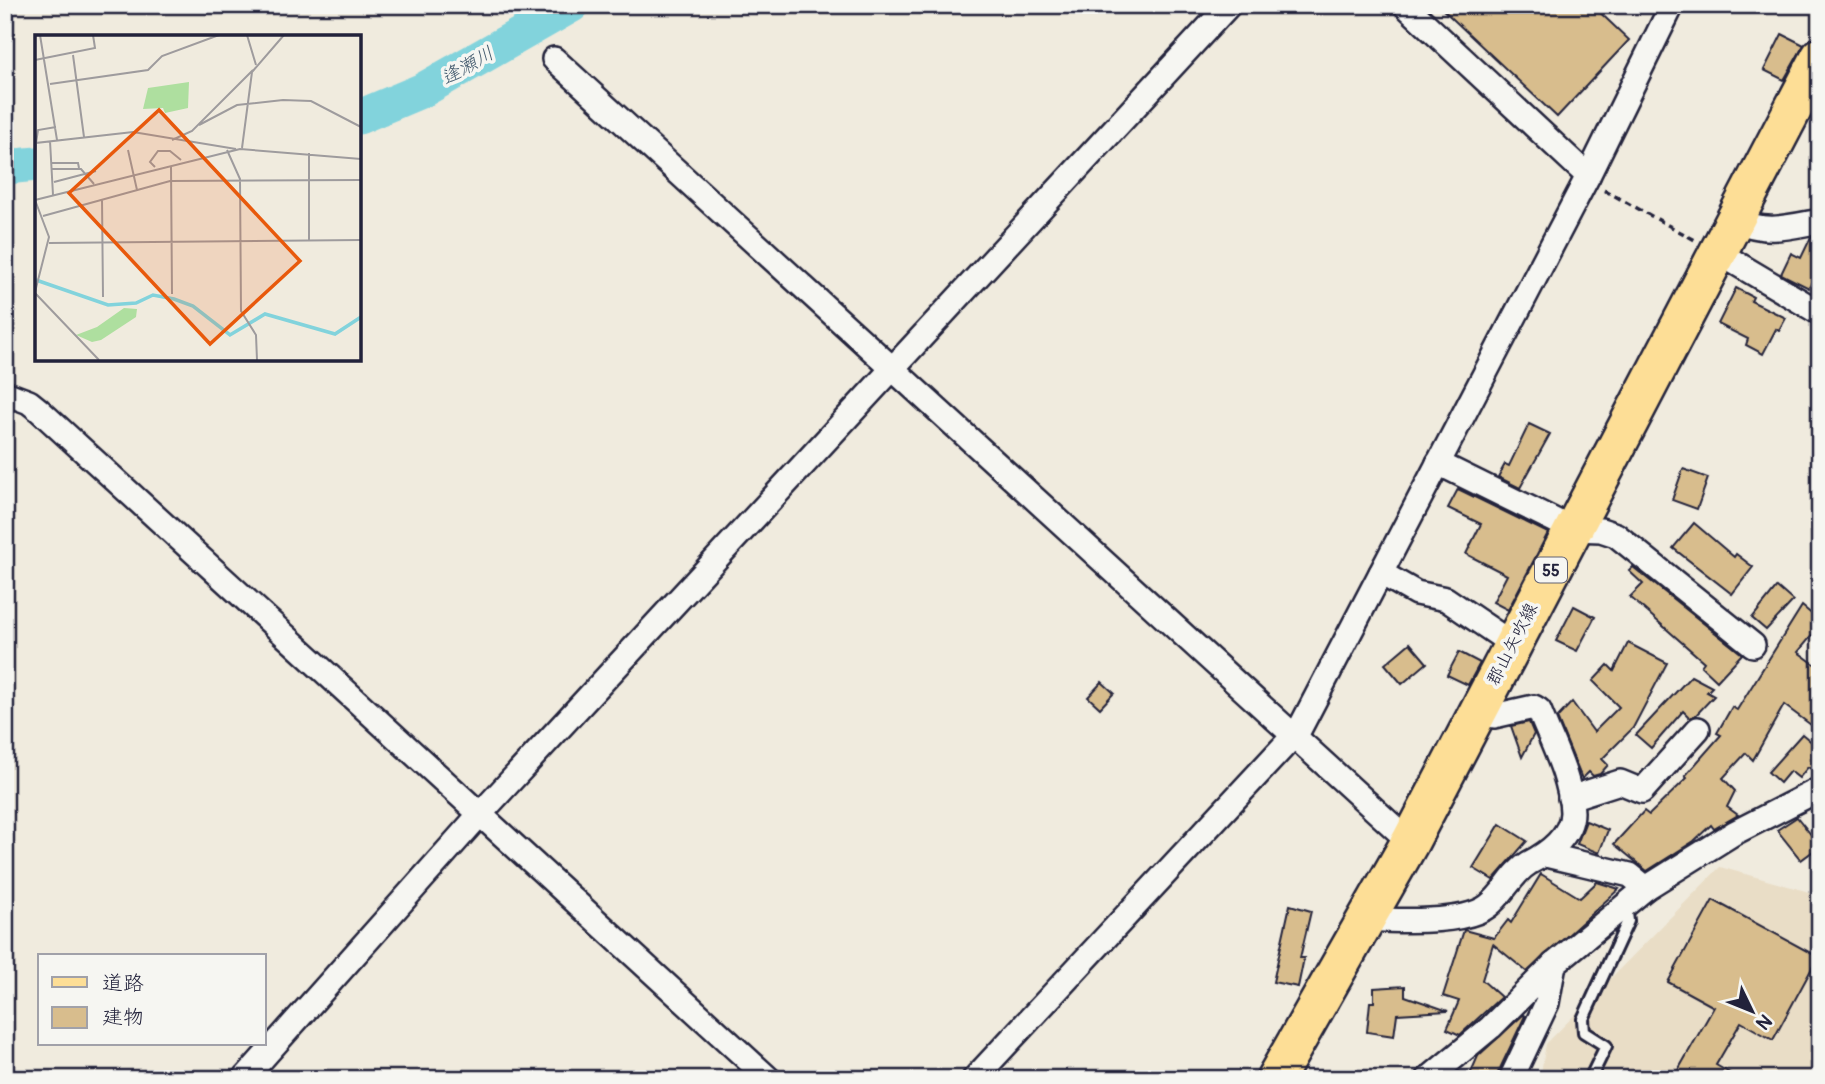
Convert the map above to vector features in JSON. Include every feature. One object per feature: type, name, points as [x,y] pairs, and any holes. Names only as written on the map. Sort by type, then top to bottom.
[{"type":"main road","name":"郡山矢吹線","points":[[1275,1079],[1409,842],[1820,57]]},
{"type":"street","points":[[244,1079],[345,969],[481,813],[895,369],[1229,5]]},
{"type":"street","points":[[1405,5],[1588,176]]},
{"type":"street","points":[[974,1079],[1293,738],[1588,176],[1672,5]]},
{"type":"street","points":[[554,59],[1409,842]]},
{"type":"street","points":[[1735,220],[1761,230],[1773,231],[1820,221]]},
{"type":"street","points":[[1719,253],[1817,305]]},
{"type":"street","points":[[5,393],[29,402],[39,410],[769,1079]]},
{"type":"street","points":[[1438,463],[1572,529],[1601,530],[1616,535],[1753,645]]},
{"type":"street","points":[[1381,573],[1416,593],[1446,599],[1512,644]]},
{"type":"street","points":[[1367,919],[1399,922],[1476,913],[1495,900],[1527,864],[1546,855],[1568,825],[1572,815],[1570,798],[1539,710],[1534,707],[1494,716],[1476,713]]},
{"type":"street","points":[[1570,798],[1620,782],[1642,791],[1698,729]]},
{"type":"street","points":[[1428,1079],[1491,1027],[1554,964],[1647,888],[1734,832],[1820,789]]},
{"type":"street","points":[[1546,855],[1630,875],[1647,888]]},
{"type":"street","points":[[1511,1079],[1547,1003],[1554,964]]},
{"type":"lane","points":[[1590,1079],[1606,1046],[1586,1034],[1583,1019],[1628,921],[1626,905]]},
{"type":"path","points":[[1588,176],[1616,197],[1719,253]]},
{"type":"shaded area","points":[[1720,867],[1820,895],[1820,1079],[1540,1079],[1546,1044]]},
{"type":"building","points":[[1438,5],[1592,5],[1629,40],[1557,117]]},
{"type":"building","points":[[1782,34],[1804,45],[1784,80],[1764,70]]},
{"type":"building","points":[[1820,235],[1820,265],[1809,288],[1781,274],[1791,253],[1801,258],[1811,237]]},
{"type":"building","points":[[1736,288],[1753,297],[1751,301],[1786,318],[1779,331],[1776,329],[1763,354],[1746,345],[1748,339],[1718,324]]},
{"type":"building","points":[[1529,424],[1550,434],[1520,488],[1498,477],[1505,464],[1509,466]]},
{"type":"building","points":[[1683,469],[1708,478],[1697,509],[1672,500]]},
{"type":"building","points":[[1458,489],[1548,533],[1508,610],[1493,602],[1507,575],[1466,554],[1481,524],[1448,508]]},
{"type":"building","points":[[1694,523],[1734,557],[1736,554],[1753,567],[1732,594],[1673,548]]},
{"type":"building","points":[[1633,567],[1742,654],[1717,681],[1701,666],[1704,662],[1630,597],[1643,584],[1629,571]]},
{"type":"building","points":[[1777,587],[1793,601],[1766,630],[1752,618]]},
{"type":"building","points":[[1574,606],[1595,617],[1577,651],[1556,641]]},
{"type":"building","points":[[1802,606],[1820,621],[1820,626],[1798,652],[1820,668],[1820,714],[1811,725],[1784,705],[1753,760],[1746,753],[1723,778],[1735,791],[1727,807],[1738,815],[1714,829],[1711,825],[1694,841],[1647,871],[1614,844],[1644,811],[1649,815],[1687,778],[1685,776],[1721,735],[1717,733],[1732,707],[1737,710]]},
{"type":"building","points":[[1410,643],[1427,663],[1402,684],[1385,664]]},
{"type":"building","points":[[1628,643],[1667,663],[1633,728],[1602,759],[1608,765],[1600,774],[1593,776],[1589,772],[1582,779],[1557,718],[1572,702],[1594,732],[1619,707],[1593,681],[1608,665],[1614,671]]},
{"type":"building","points":[[1459,652],[1480,663],[1468,685],[1447,675]]},
{"type":"building","points":[[1691,676],[1712,687],[1707,692],[1714,696],[1690,718],[1683,711],[1651,748],[1636,735]]},
{"type":"building","points":[[1102,682],[1114,693],[1100,708],[1088,697]]},
{"type":"building","points":[[1529,722],[1534,734],[1522,757],[1511,726]]},
{"type":"building","points":[[1802,734],[1820,749],[1820,775],[1808,767],[1799,778],[1790,771],[1780,783],[1768,772]]},
{"type":"building","points":[[1797,817],[1820,846],[1801,860],[1777,830]]},
{"type":"building","points":[[1586,821],[1608,830],[1599,853],[1577,844]]},
{"type":"building","points":[[1500,824],[1527,841],[1493,880],[1473,868]]},
{"type":"building","points":[[1541,874],[1580,898],[1597,882],[1619,889],[1527,972],[1493,944],[1482,980],[1501,997],[1460,1035],[1447,1029],[1459,1001],[1443,996],[1464,930],[1494,938],[1508,920],[1511,923]]},
{"type":"building","points":[[1713,900],[1818,957],[1773,1040],[1741,1022],[1716,1065],[1740,1079],[1673,1079],[1714,1007],[1668,982]]},
{"type":"building","points":[[1290,905],[1311,911],[1300,958],[1304,958],[1298,987],[1273,982]]},
{"type":"building","points":[[1405,986],[1405,996],[1448,1011],[1397,1014],[1394,1036],[1367,1032],[1370,1002],[1374,1002],[1374,988]]},
{"type":"building","points":[[1525,1016],[1495,1079],[1468,1079],[1478,1056]]},
{"type":"waterway","name":"逢瀬川","points":[[360,117],[423,90],[572,5]]},
{"type":"waterway","name":"逢瀬川","points":[[5,167],[35,164]]}]
